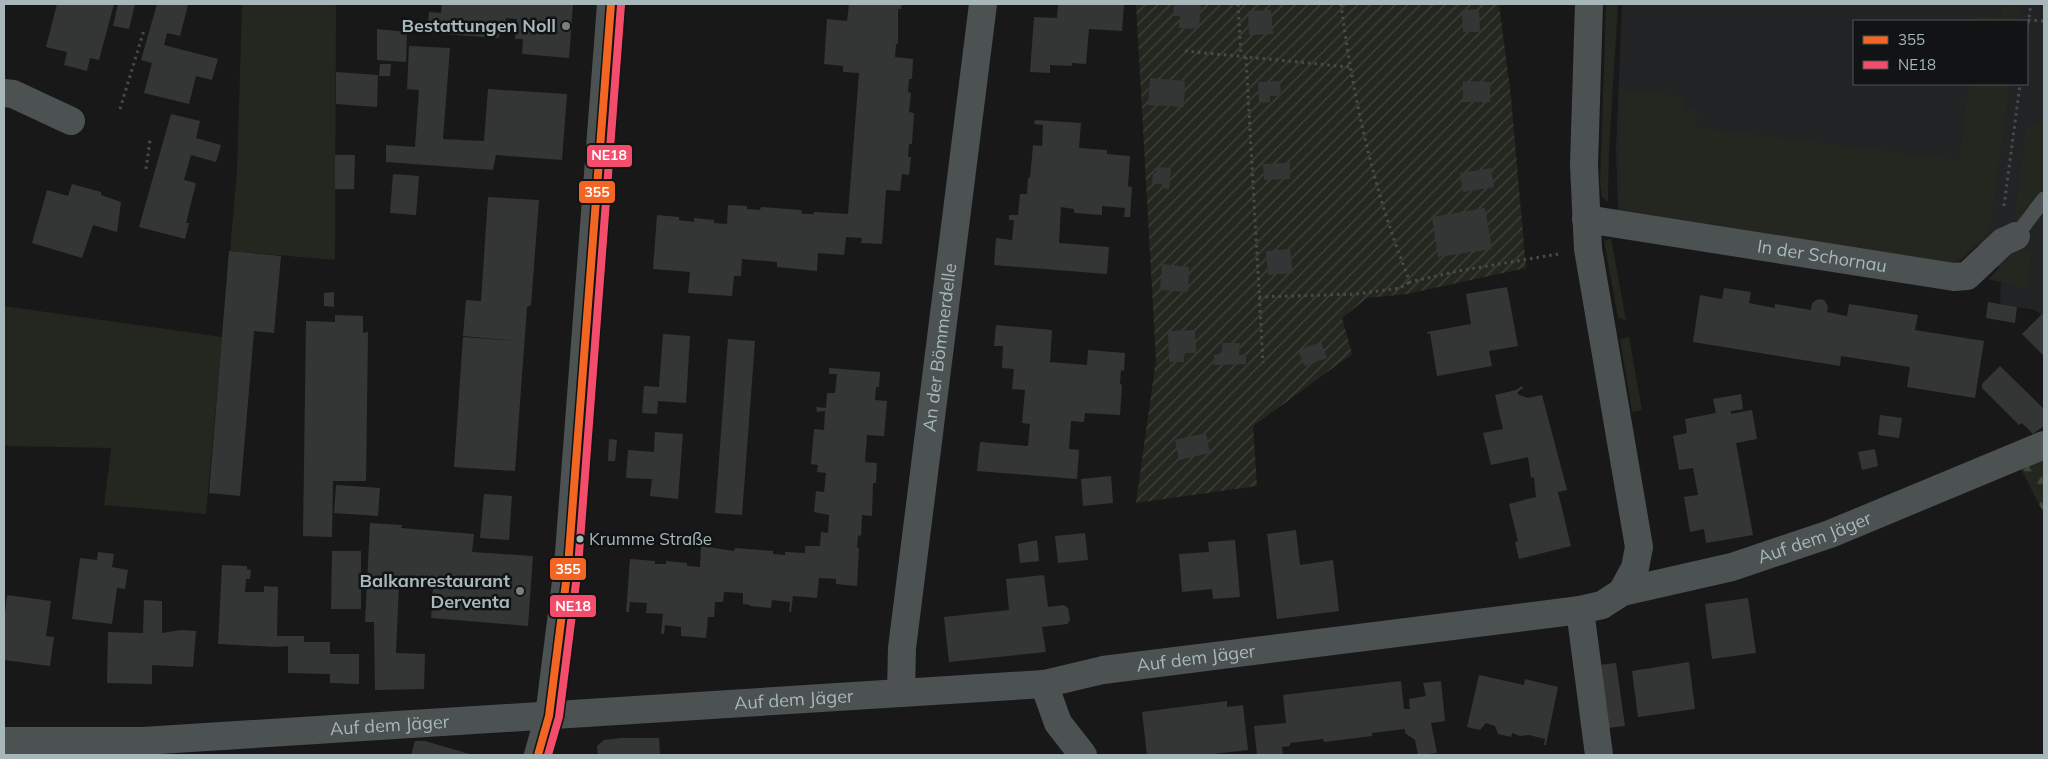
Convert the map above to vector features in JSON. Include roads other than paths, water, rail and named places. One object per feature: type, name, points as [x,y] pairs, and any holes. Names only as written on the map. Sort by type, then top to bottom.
[{"type":"street","points":[[538,755],[549,716],[568,566],[610,4]]},
{"type":"street","name":"An der Bömmerdelle","points":[[901,693],[902,648],[983,4]]},
{"type":"street","points":[[1589,4],[1584,165],[1588,249],[1639,547],[1635,568],[1622,592]]},
{"type":"street","points":[[4,93],[13,94],[71,121]]},
{"type":"street","name":"In der Schornau","points":[[1586,220],[1954,277],[1967,276],[2009,239]]},
{"type":"street","name":"Auf dem Jäger","points":[[4,740],[143,741],[1044,684],[1103,670],[1580,610],[1602,605],[1622,592],[1732,566],[1830,534],[2044,445]]},
{"type":"street","points":[[1580,610],[1599,755]]},
{"type":"street","points":[[1044,684],[1058,723],[1083,755]]},
{"type":"lane","points":[[2009,239],[2044,199]]},
{"type":"place","name":"Bestattungen Noll","points":[[566,26]]},
{"type":"place","name":"Krumme Straße","points":[[580,539]]},
{"type":"place","name":"Balkanrestaurant Derventa","points":[[520,591]]}]
